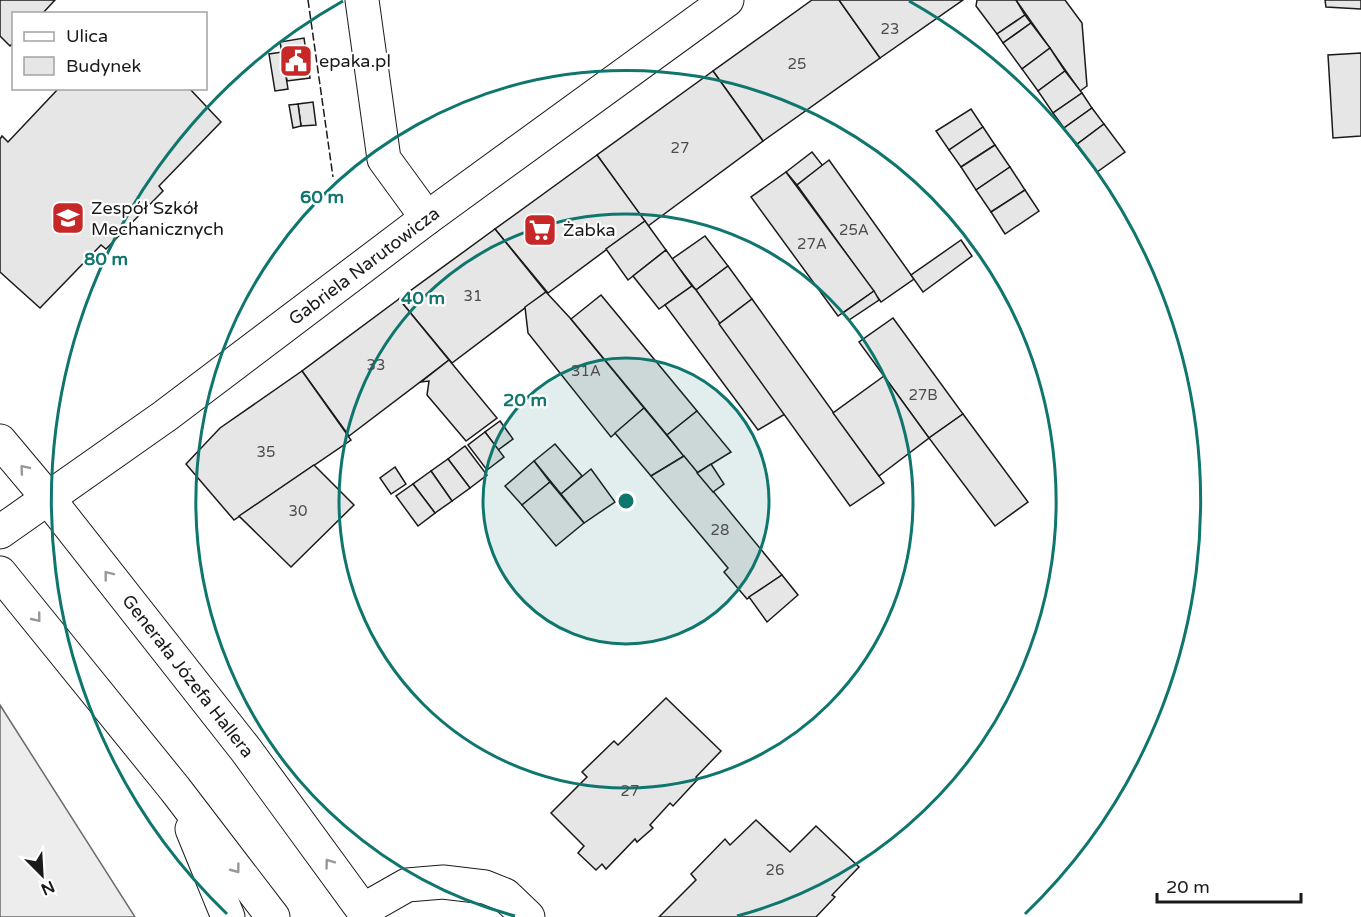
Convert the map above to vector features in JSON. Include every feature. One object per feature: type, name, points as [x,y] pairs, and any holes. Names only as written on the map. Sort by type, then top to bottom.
[{"type":"main road","points":[[362,0],[384,159],[428,218]]},
{"type":"main road","name":"Gabriela Narutowicza","points":[[0,532],[165,416],[428,218],[727,0]]},
{"type":"main road","name":"Generała Józefa Hallera","points":[[0,441],[47,497],[246,750],[365,914]]},
{"type":"main road","points":[[0,573],[175,789],[273,917]]},
{"type":"main road","points":[[175,789],[228,917]]},
{"type":"main road","points":[[365,914],[407,885],[443,882],[485,887],[506,895],[528,917]]},
{"type":"shaded area","points":[[0,705],[135,917],[0,917]]},
{"type":"building","points":[[0,0],[55,0],[44,12],[12,12],[12,44],[10,46],[0,36]]},
{"type":"building","points":[[812,0],[839,0],[880,58],[763,141],[713,71]]},
{"type":"building","points":[[839,0],[963,0],[880,58]]},
{"type":"building","points":[[977,0],[1016,0],[1025,15],[997,34],[976,6]]},
{"type":"building","points":[[1016,0],[1065,0],[1082,23],[1087,86],[1080,91]]},
{"type":"building","points":[[1325,0],[1361,0],[1361,9],[1326,7]]},
{"type":"building","points":[[1025,15],[1031,23],[1003,43],[997,34]]},
{"type":"building","points":[[1031,23],[1050,48],[1022,69],[1003,43]]},
{"type":"building","points":[[304,38],[310,78],[287,81],[280,42]]},
{"type":"building","points":[[1050,48],[1065,71],[1038,91],[1022,69]]},
{"type":"building","points":[[282,52],[288,89],[275,91],[269,54]]},
{"type":"building","points":[[1361,53],[1361,136],[1333,138],[1328,55]]},
{"type":"building","points":[[713,71],[763,141],[648,226],[597,155]]},
{"type":"building","points":[[1065,71],[1082,93],[1053,113],[1038,91]]},
{"type":"building","name":"Zespół Szkół Mechanicznych","points":[[57,90],[191,90],[221,122],[159,186],[163,191],[106,249],[101,245],[40,308],[0,272],[0,139],[2,136],[8,142]]},
{"type":"building","points":[[1082,93],[1092,108],[1064,128],[1053,113]]},
{"type":"building","points":[[313,102],[316,125],[301,126],[298,104]]},
{"type":"building","points":[[298,104],[301,126],[293,128],[289,105]]},
{"type":"building","points":[[1092,108],[1104,124],[1076,145],[1064,128]]},
{"type":"building","points":[[971,109],[983,127],[949,150],[936,131]]},
{"type":"building","points":[[1104,124],[1125,152],[1097,172],[1076,145]]},
{"type":"building","points":[[983,127],[995,145],[961,167],[949,150]]},
{"type":"building","points":[[995,145],[1010,167],[976,190],[961,167]]},
{"type":"building","points":[[812,152],[823,166],[797,185],[786,172]]},
{"type":"building","points":[[597,155],[645,221],[548,293],[495,229]]},
{"type":"building","points":[[829,160],[914,279],[881,302],[797,185]]},
{"type":"building","points":[[1010,167],[1025,190],[991,212],[976,190]]},
{"type":"building","points":[[786,172],[874,291],[838,316],[751,197]]},
{"type":"building","points":[[1025,190],[1039,211],[1005,234],[991,212]]},
{"type":"building","points":[[645,221],[666,250],[628,280],[606,249]]},
{"type":"building","points":[[495,229],[546,292],[452,363],[399,299]]},
{"type":"building","points":[[705,236],[728,266],[696,290],[672,259]]},
{"type":"building","points":[[961,240],[972,256],[923,292],[911,275]]},
{"type":"building","points":[[666,250],[692,286],[659,309],[633,276]]},
{"type":"building","points":[[728,266],[752,299],[719,324],[696,290]]},
{"type":"building","points":[[692,286],[785,414],[758,430],[665,305]]},
{"type":"building","points":[[874,291],[879,300],[849,320],[843,313]]},
{"type":"building","points":[[546,292],[644,408],[611,437],[528,333],[525,307]]},
{"type":"building","points":[[601,295],[697,411],[667,435],[571,319]]},
{"type":"building","points":[[399,299],[449,360],[349,436],[302,371]]},
{"type":"building","points":[[752,299],[884,483],[850,506],[719,324]]},
{"type":"building","points":[[893,318],[963,414],[929,438],[859,342]]},
{"type":"building","points":[[449,360],[497,418],[466,441],[427,395],[429,381],[421,382]]},
{"type":"building","points":[[302,371],[351,440],[234,520],[186,464],[220,428]]},
{"type":"building","points":[[884,376],[929,438],[879,476],[833,413]]},
{"type":"building","points":[[644,408],[684,456],[651,476],[615,433]]},
{"type":"building","points":[[697,411],[731,452],[697,473],[667,435]]},
{"type":"building","points":[[963,414],[1028,502],[995,526],[929,438]]},
{"type":"building","points":[[500,421],[513,439],[498,450],[485,432]]},
{"type":"building","points":[[485,432],[504,457],[487,470],[468,445]]},
{"type":"building","points":[[555,444],[582,476],[561,494],[534,461]]},
{"type":"building","points":[[465,446],[487,475],[470,488],[448,459]]},
{"type":"building","points":[[684,456],[782,575],[747,599],[724,572],[728,568],[651,476]]},
{"type":"building","points":[[448,459],[470,488],[452,501],[431,471]]},
{"type":"building","points":[[534,461],[550,482],[522,505],[505,486]]},
{"type":"building","points":[[711,464],[724,484],[713,492],[697,473]]},
{"type":"building","points":[[314,465],[354,505],[291,567],[239,516]]},
{"type":"building","points":[[395,467],[406,484],[391,494],[380,478]]},
{"type":"building","points":[[591,469],[615,502],[584,523],[561,494]]},
{"type":"building","points":[[431,471],[452,501],[435,513],[413,484]]},
{"type":"building","points":[[550,482],[584,523],[556,546],[522,505]]},
{"type":"building","points":[[413,484],[435,513],[418,526],[396,496]]},
{"type":"building","points":[[782,575],[798,595],[767,622],[749,597]]},
{"type":"building","points":[[666,698],[721,751],[673,806],[670,803],[650,825],[653,828],[637,842],[635,839],[606,869],[602,864],[596,870],[578,853],[584,846],[551,813],[587,777],[582,772],[614,741],[618,745]]},
{"type":"building","points":[[756,820],[790,852],[816,826],[859,867],[832,895],[835,897],[816,917],[659,917],[696,880],[691,874],[725,839],[730,845]]},
{"type":"fence","points":[[308,0],[333,177]]},
{"type":"place","name":"epaka.pl","points":[[296,61]]},
{"type":"place","name":"Zespół Szkół Mechanicznych","points":[[68,218]]},
{"type":"place","name":"Żabka","points":[[540,230]]}]
